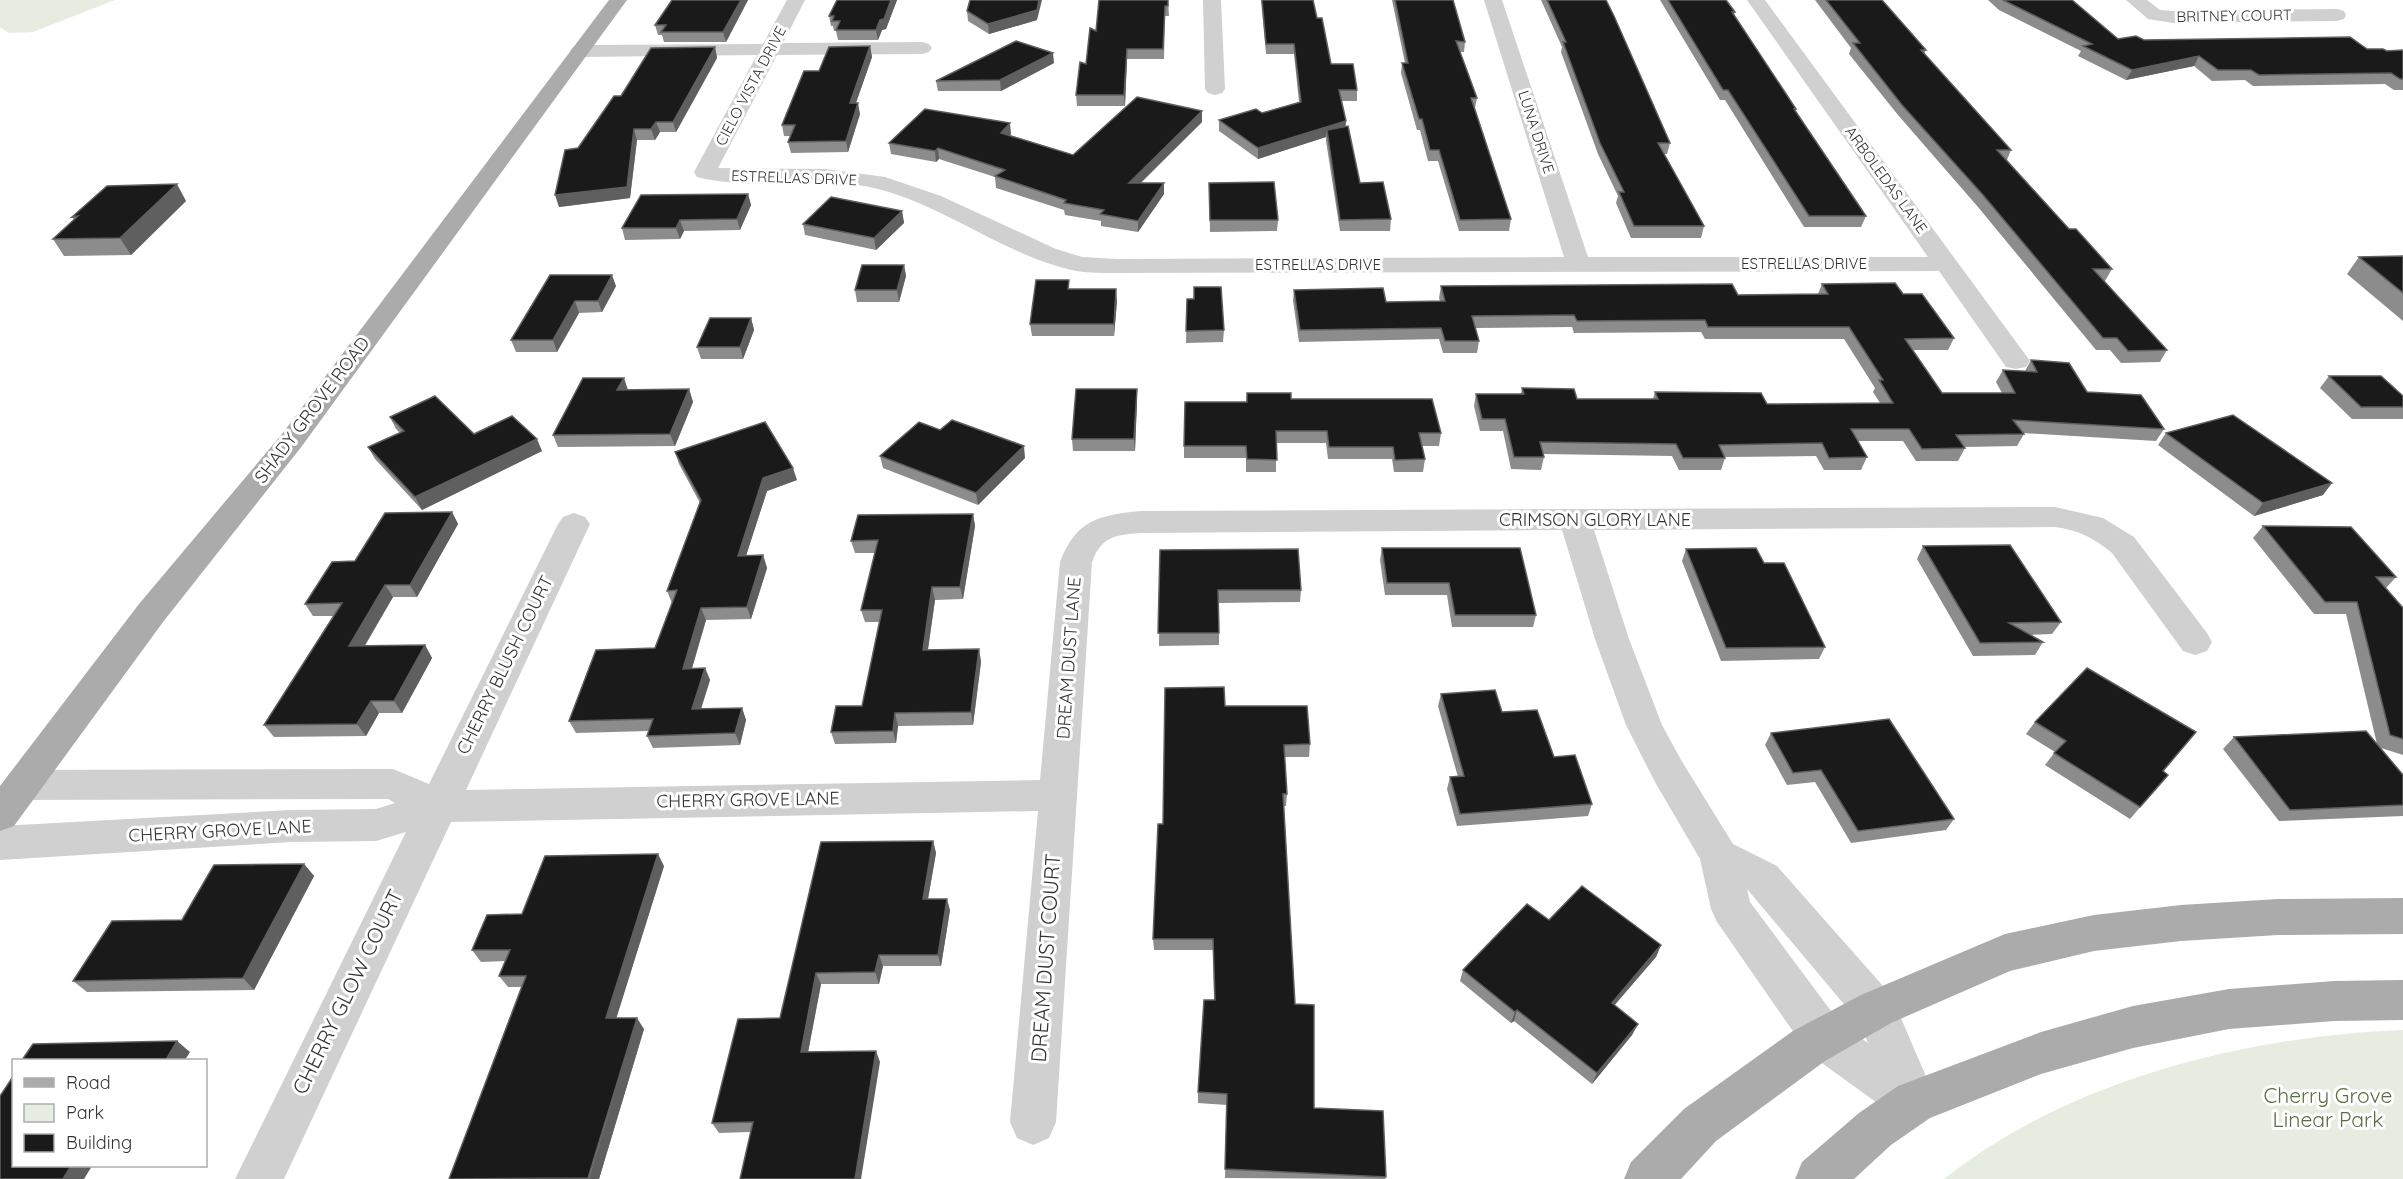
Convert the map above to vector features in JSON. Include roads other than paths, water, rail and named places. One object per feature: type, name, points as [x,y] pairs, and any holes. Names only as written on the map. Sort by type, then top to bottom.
[{"type":"main road","name":"SHADY GROVE ROAD","points":[[0,814],[152,613],[292,440],[618,0]]},
{"type":"main road","points":[[1648,1179],[1700,1125],[1809,1046],[1876,1009],[2005,953],[2094,933],[2181,922],[2403,916]]},
{"type":"main road","points":[[1819,1179],[1875,1129],[1914,1102],[2041,1053],[2133,1027],[2229,1009],[2334,1001],[2403,1000]]},
{"type":"street","name":"CIELO VISTA DRIVE","points":[[705,172],[796,0]]},
{"type":"street","points":[[1212,0],[1215,89]]},
{"type":"street","name":"LUNA DRIVE","points":[[1493,0],[1578,264]]},
{"type":"street","name":"ARBOLEDAS LANE","points":[[1756,0],[2016,361]]},
{"type":"street","name":"BRITNEY COURT","points":[[2135,0],[2155,15],[2173,17],[2337,15]]},
{"type":"street","points":[[580,51],[922,48]]},
{"type":"street","name":"ESTRELLAS DRIVE","points":[[705,172],[725,176],[851,178],[885,184],[944,206],[980,226],[1072,262],[1117,266],[1947,264]]},
{"type":"street","name":"CRIMSON GLORY LANE","points":[[1099,530],[1115,525],[1141,522],[2055,517],[2078,519],[2108,532],[2123,545],[2195,642]]},
{"type":"street","points":[[1575,520],[1612,639],[1644,725],[1668,771],[1719,856],[1731,909],[1824,1038],[1914,1102]]},
{"type":"street","name":"CHERRY BLUSH COURT","points":[[437,806],[574,524]]},
{"type":"street","name":"DREAM DUST LANE","points":[[1058,795],[1076,562],[1081,547],[1099,530]]},
{"type":"street","name":"CHERRY GROVE LANE","points":[[22,785],[393,784],[437,806]]},
{"type":"street","name":"CHERRY GROVE LANE","points":[[0,843],[280,826],[376,825],[437,806],[1058,795]]},
{"type":"street","name":"DREAM DUST COURT","points":[[1033,1122],[1058,795]]},
{"type":"street","name":"CHERRY GLOW COURT","points":[[258,1179],[437,806]]},
{"type":"street","points":[[1719,856],[1763,878],[1876,1009],[1914,1102]]},
{"type":"park label","name":"Cherry Grove Linear Park","points":[[2328,1108]]}]
